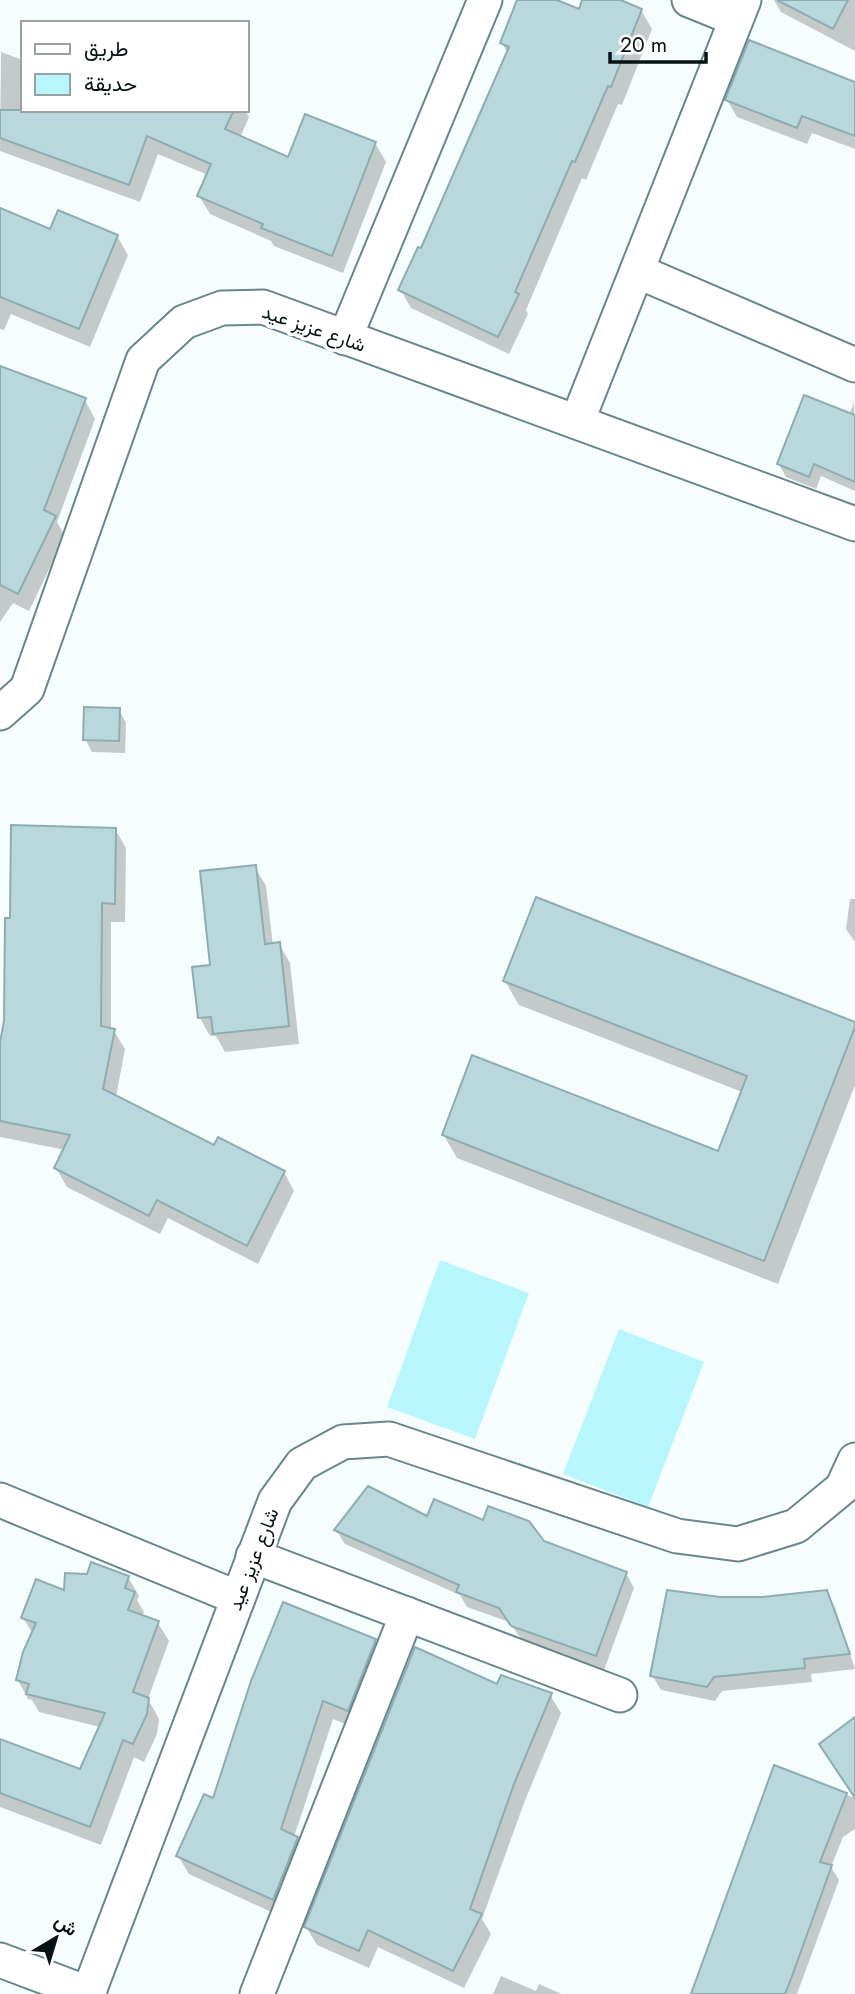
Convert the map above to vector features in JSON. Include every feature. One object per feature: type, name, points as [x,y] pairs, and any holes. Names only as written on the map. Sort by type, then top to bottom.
[{"type":"street","points":[[345,338],[485,0]]},
{"type":"street","points":[[577,422],[740,10],[689,0]]},
{"type":"street","points":[[637,271],[855,366]]},
{"type":"street","name":"شارع عزيز عيد","points":[[0,713],[27,689],[143,360],[184,323],[222,308],[263,307],[855,524]]},
{"type":"street","name":"شارع عزيز عيد","points":[[89,1994],[275,1501],[302,1464],[343,1442],[389,1439],[677,1536],[737,1544],[796,1526],[842,1488],[855,1460]]},
{"type":"street","points":[[0,1500],[237,1598]]},
{"type":"street","points":[[253,1556],[620,1695]]},
{"type":"street","points":[[257,1994],[407,1614]]},
{"type":"street","points":[[0,1960],[89,1994]]},
{"type":"green space","points":[[440,1260],[529,1293],[475,1439],[387,1407]]},
{"type":"green space","points":[[619,1329],[704,1362],[648,1507],[563,1474]]},
{"type":"building","points":[[517,0],[557,0],[579,9],[582,0],[621,0],[642,9],[611,87],[608,86],[575,162],[572,161],[515,292],[519,294],[498,337],[398,290],[418,247],[421,248],[509,47],[500,43]]},
{"type":"building","points":[[777,0],[848,0],[833,29]]},
{"type":"building","points":[[749,40],[855,82],[855,136],[802,116],[797,128],[725,100]]},
{"type":"building","points":[[0,110],[233,112],[225,129],[288,157],[305,114],[376,142],[332,256],[261,228],[263,224],[197,196],[211,164],[147,136],[129,185],[0,138]]},
{"type":"building","points":[[0,208],[50,229],[58,210],[118,235],[79,329],[0,297]]},
{"type":"building","points":[[0,366],[86,398],[44,510],[56,516],[18,594],[0,585]]},
{"type":"building","points":[[804,395],[855,415],[855,482],[814,464],[809,477],[777,464]]},
{"type":"building","points":[[84,707],[120,708],[119,741],[83,740]]},
{"type":"building","points":[[11,825],[116,828],[115,904],[102,903],[101,1026],[115,1029],[103,1089],[214,1145],[218,1137],[285,1171],[247,1246],[157,1200],[149,1216],[54,1168],[70,1135],[0,1121],[0,1042],[4,1021],[5,918],[10,918]]},
{"type":"building","points":[[256,865],[265,944],[280,942],[289,1026],[213,1034],[211,1017],[198,1018],[192,967],[210,965],[200,871]]},
{"type":"building","points":[[536,897],[855,1022],[764,1261],[442,1135],[472,1055],[718,1151],[747,1076],[503,981]]},
{"type":"building","points":[[368,1486],[427,1516],[434,1499],[483,1520],[488,1506],[529,1521],[544,1541],[627,1572],[596,1656],[511,1626],[499,1608],[456,1592],[459,1585],[334,1530]]},
{"type":"building","points":[[91,1562],[129,1576],[125,1588],[135,1592],[128,1610],[159,1621],[133,1692],[149,1698],[147,1714],[133,1744],[123,1740],[90,1827],[0,1793],[0,1739],[80,1769],[105,1713],[26,1694],[29,1684],[16,1680],[23,1652],[36,1623],[21,1618],[36,1579],[64,1590],[65,1573],[87,1574]]},
{"type":"building","points":[[667,1590],[720,1597],[762,1597],[827,1590],[850,1654],[804,1659],[805,1668],[714,1677],[707,1687],[650,1676]]},
{"type":"building","points":[[283,1602],[376,1639],[348,1711],[323,1701],[281,1829],[298,1837],[273,1900],[176,1856],[204,1794],[213,1798],[251,1681]]},
{"type":"building","points":[[415,1647],[497,1684],[501,1675],[552,1693],[514,1784],[470,1909],[482,1914],[453,1971],[368,1930],[359,1951],[304,1927]]},
{"type":"building","points":[[855,1717],[855,1798],[819,1744]]},
{"type":"building","points":[[774,1765],[847,1793],[820,1862],[832,1865],[791,1979],[785,1994],[691,1994]]}]
